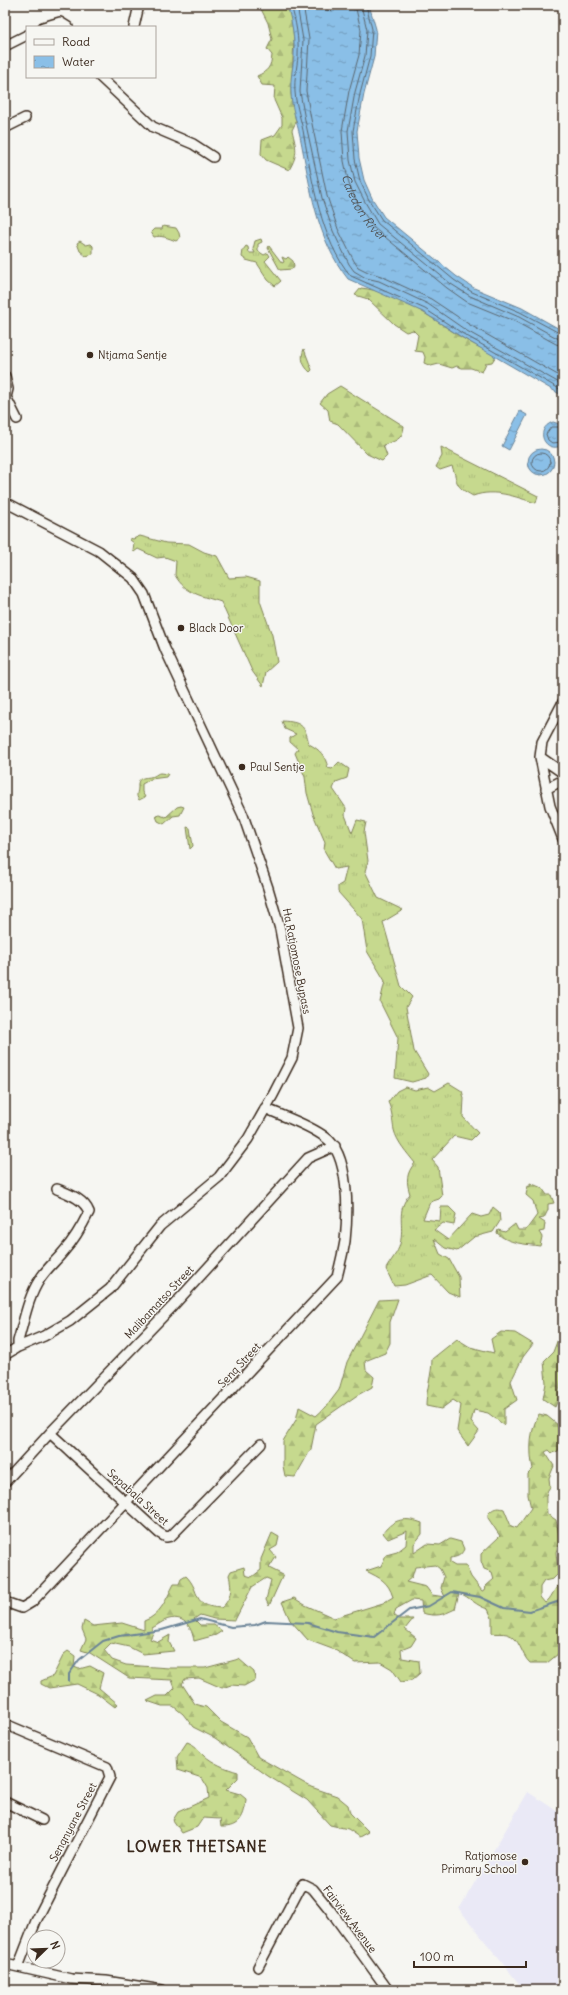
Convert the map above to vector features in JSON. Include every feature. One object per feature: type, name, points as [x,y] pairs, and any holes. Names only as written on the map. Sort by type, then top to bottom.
[{"type":"street","points":[[134,26],[139,5]]},
{"type":"street","points":[[46,26],[60,22],[66,26]]},
{"type":"street","points":[[5,46],[26,36]]},
{"type":"street","points":[[101,78],[153,127],[193,144],[213,157]]},
{"type":"street","points":[[5,128],[25,118]]},
{"type":"street","points":[[5,367],[5,376],[8,389],[6,397],[17,419]]},
{"type":"street","name":"Ha Ratjomose Bypass","points":[[5,502],[99,551],[133,578],[144,594],[165,650],[243,815],[268,888],[280,930],[298,1028],[296,1043],[289,1064],[273,1095],[248,1139],[219,1177],[160,1226],[110,1289],[70,1321],[44,1336],[18,1347],[5,1355]]},
{"type":"street","points":[[563,702],[542,742],[540,757],[550,806],[563,839]]},
{"type":"street","points":[[540,757],[563,773]]},
{"type":"street","points":[[546,789],[563,780]]},
{"type":"street","points":[[265,1108],[326,1137],[335,1146]]},
{"type":"street","name":"Malibamatso Street","points":[[5,1482],[50,1433],[172,1307],[308,1158],[335,1146]]},
{"type":"street","name":"Senq Street","points":[[5,1602],[22,1608],[32,1602],[337,1277],[344,1241],[346,1204],[343,1170],[340,1156],[335,1146]]},
{"type":"street","points":[[18,1347],[18,1341],[29,1303],[39,1281],[50,1264],[64,1252],[78,1233],[89,1212],[86,1205],[69,1194],[57,1189]]},
{"type":"street","name":"Sepabala Street","points":[[50,1433],[159,1533],[166,1537],[171,1536],[261,1444]]},
{"type":"street","name":"Senqnyane Street","points":[[5,1724],[107,1767],[110,1777],[36,1921],[18,1967]]},
{"type":"street","points":[[5,1802],[42,1820]]},
{"type":"street","name":"Fairview Avenue","points":[[258,1967],[303,1884],[313,1888],[388,1990]]},
{"type":"street","points":[[5,1964],[71,1979],[106,1981],[162,1990]]},
{"type":"shaded area","name":"Ratjomose Primary School","points":[[528,1792],[563,1815],[563,1990],[524,1990],[459,1909]]},
{"type":"green space","points":[[259,5],[287,5],[292,20],[294,40],[291,94],[296,122],[292,130],[296,150],[289,170],[266,160],[261,154],[262,140],[275,135],[282,125],[282,118],[274,100],[275,86],[262,85],[257,76],[268,68],[271,63],[272,55],[267,49],[272,39],[268,23]]},
{"type":"green space","points":[[163,226],[176,228],[180,238],[176,241],[157,236],[154,237],[151,232],[154,229],[162,229]]},
{"type":"green space","points":[[261,239],[262,242],[258,244],[258,251],[264,255],[268,253],[270,256],[265,261],[281,281],[275,286],[268,280],[257,263],[246,260],[242,257],[243,250],[246,246],[248,247],[249,253],[255,253],[253,249],[255,241]]},
{"type":"green space","points":[[80,241],[86,245],[91,244],[93,246],[93,254],[86,256],[80,251],[77,243]]},
{"type":"green space","points":[[269,246],[282,263],[284,262],[282,257],[286,259],[288,257],[293,261],[294,266],[292,269],[280,270],[268,248]]},
{"type":"green space","points":[[361,288],[375,290],[401,300],[426,314],[465,340],[496,356],[492,362],[486,363],[482,372],[471,368],[462,368],[457,366],[452,368],[439,364],[431,366],[424,363],[425,357],[423,352],[415,351],[418,335],[413,330],[406,332],[394,324],[368,299],[355,295]]},
{"type":"green space","points":[[304,349],[312,370],[310,372],[303,362],[302,356]]},
{"type":"green space","points":[[340,386],[404,426],[402,434],[398,439],[383,445],[387,456],[382,461],[367,454],[338,424],[330,421],[328,410],[320,403],[327,394]]},
{"type":"green space","points":[[441,447],[538,496],[536,503],[497,493],[473,496],[459,486],[452,466],[440,470],[436,467],[442,456]]},
{"type":"green space","points":[[140,536],[166,543],[189,544],[204,552],[217,556],[229,578],[246,577],[260,581],[260,601],[272,635],[277,662],[266,672],[263,686],[252,671],[221,602],[201,596],[184,586],[175,575],[176,561],[165,557],[157,558],[138,549],[134,552],[134,543],[130,540],[130,538],[133,539]]},
{"type":"green space","points":[[282,721],[294,722],[304,729],[309,744],[322,753],[328,768],[332,769],[339,762],[349,769],[347,778],[336,782],[333,789],[346,808],[345,815],[352,833],[357,820],[366,822],[364,832],[368,861],[365,871],[378,898],[403,910],[383,922],[401,986],[412,997],[406,1007],[414,1051],[428,1074],[426,1078],[412,1082],[395,1078],[398,1038],[380,1002],[385,981],[367,951],[362,919],[338,892],[338,886],[343,883],[347,867],[335,869],[324,850],[325,842],[313,814],[307,793],[305,777],[295,753],[298,749],[290,742],[290,738],[296,734],[285,729]]},
{"type":"green space","points":[[160,773],[168,774],[166,777],[151,779],[142,784],[142,792],[145,797],[139,800],[137,795],[139,781],[143,778]]},
{"type":"green space","points":[[177,807],[184,807],[180,815],[173,816],[164,824],[158,821],[156,816],[159,815],[166,817]]},
{"type":"green space","points":[[187,827],[190,828],[193,846],[190,849]]},
{"type":"green space","points":[[449,1083],[462,1091],[464,1098],[463,1117],[478,1133],[471,1140],[454,1136],[432,1160],[438,1167],[442,1196],[439,1199],[430,1202],[423,1219],[440,1221],[441,1207],[449,1207],[456,1214],[454,1225],[443,1223],[434,1230],[448,1240],[472,1214],[481,1217],[489,1215],[493,1207],[499,1212],[500,1221],[493,1232],[474,1237],[457,1251],[445,1248],[434,1239],[440,1254],[449,1259],[459,1277],[460,1297],[448,1292],[432,1275],[405,1285],[394,1286],[386,1269],[398,1251],[400,1244],[403,1206],[405,1200],[410,1194],[408,1174],[415,1163],[397,1139],[394,1130],[392,1113],[388,1102],[397,1091],[405,1087],[415,1090],[428,1087],[435,1091]]},
{"type":"green space","points":[[530,1183],[542,1188],[547,1195],[551,1195],[554,1203],[548,1204],[548,1210],[544,1218],[539,1219],[545,1223],[544,1231],[539,1232],[542,1237],[540,1246],[512,1241],[501,1237],[497,1233],[498,1230],[505,1232],[515,1224],[518,1230],[526,1230],[537,1215],[533,1201],[526,1195],[528,1186],[530,1187]]},
{"type":"green space","points":[[398,1299],[390,1322],[390,1343],[385,1353],[365,1361],[366,1370],[374,1377],[372,1387],[356,1396],[316,1424],[311,1449],[295,1477],[285,1476],[283,1466],[283,1441],[296,1420],[299,1407],[316,1416],[326,1407],[339,1390],[347,1362],[379,1300]]},
{"type":"green space","points":[[563,1326],[563,1376],[555,1407],[543,1399],[546,1383],[544,1361],[553,1352]]},
{"type":"green space","points":[[501,1332],[515,1333],[533,1344],[523,1357],[511,1381],[517,1400],[504,1409],[504,1425],[488,1413],[474,1410],[471,1422],[479,1431],[468,1446],[457,1431],[461,1405],[453,1400],[441,1409],[426,1406],[432,1359],[457,1339],[470,1347],[494,1353],[491,1339]]},
{"type":"green space","points":[[539,1414],[547,1416],[558,1425],[560,1443],[558,1451],[552,1453],[549,1450],[545,1452],[554,1466],[549,1478],[550,1487],[546,1500],[547,1514],[556,1520],[560,1540],[556,1552],[558,1574],[553,1579],[544,1581],[540,1587],[540,1597],[545,1603],[559,1585],[563,1588],[563,1643],[558,1654],[547,1663],[530,1663],[524,1656],[518,1642],[515,1639],[505,1634],[492,1633],[492,1618],[488,1609],[480,1606],[459,1593],[455,1609],[443,1614],[431,1615],[422,1613],[421,1601],[412,1600],[396,1609],[394,1615],[399,1619],[413,1619],[405,1629],[416,1638],[411,1646],[401,1650],[402,1658],[419,1661],[420,1673],[412,1680],[401,1682],[392,1669],[380,1662],[355,1663],[335,1650],[308,1640],[290,1620],[282,1602],[294,1598],[305,1605],[334,1618],[383,1603],[393,1597],[389,1587],[383,1581],[366,1571],[381,1566],[386,1555],[397,1552],[406,1545],[407,1531],[388,1539],[383,1533],[391,1524],[401,1520],[411,1520],[422,1523],[422,1534],[414,1544],[414,1553],[427,1544],[440,1545],[450,1539],[461,1542],[464,1549],[462,1553],[458,1556],[450,1558],[450,1563],[455,1566],[466,1566],[471,1577],[482,1591],[485,1590],[486,1586],[494,1579],[492,1572],[484,1569],[481,1561],[481,1554],[500,1536],[488,1518],[488,1514],[495,1508],[504,1509],[511,1526],[517,1528],[531,1508],[528,1495],[528,1474],[533,1469],[531,1441]],"holes":[[[435,1565],[440,1569],[444,1577],[441,1588],[445,1597],[432,1595],[426,1587],[406,1582],[412,1577],[415,1567]]]},
{"type":"green space","points":[[272,1533],[279,1537],[277,1546],[270,1550],[276,1557],[269,1568],[283,1575],[269,1606],[266,1600],[271,1580],[266,1578],[252,1587],[235,1620],[214,1619],[200,1615],[194,1619],[200,1625],[214,1625],[222,1631],[216,1635],[194,1641],[192,1632],[187,1624],[175,1618],[163,1621],[152,1628],[153,1633],[150,1639],[158,1642],[170,1635],[169,1642],[174,1651],[143,1654],[129,1647],[111,1643],[104,1650],[112,1660],[126,1665],[169,1668],[205,1668],[239,1659],[254,1672],[255,1680],[244,1686],[231,1685],[222,1688],[199,1678],[185,1679],[182,1684],[195,1704],[206,1707],[221,1722],[247,1737],[258,1757],[311,1787],[337,1796],[348,1805],[350,1813],[369,1832],[360,1837],[348,1829],[330,1825],[307,1800],[268,1776],[215,1738],[193,1727],[183,1714],[173,1706],[162,1706],[147,1701],[157,1696],[167,1696],[175,1688],[172,1680],[129,1678],[90,1653],[81,1650],[86,1639],[82,1629],[84,1621],[93,1626],[122,1623],[144,1630],[144,1621],[159,1611],[174,1584],[179,1584],[181,1579],[186,1576],[194,1587],[201,1601],[211,1607],[221,1608],[225,1605],[229,1597],[231,1584],[229,1575],[231,1571],[244,1567],[245,1575],[252,1577],[261,1570],[261,1559]]},
{"type":"green space","points":[[68,1651],[75,1656],[74,1667],[79,1669],[90,1666],[103,1673],[99,1688],[118,1704],[115,1707],[98,1694],[77,1684],[49,1688],[41,1684],[41,1681],[53,1676],[64,1654]]},
{"type":"green space","points":[[187,1742],[195,1746],[207,1758],[215,1763],[238,1772],[238,1778],[226,1790],[240,1794],[246,1799],[243,1815],[237,1823],[227,1827],[221,1827],[220,1819],[203,1818],[197,1827],[182,1833],[173,1820],[178,1812],[209,1798],[208,1788],[202,1778],[178,1770],[177,1757]]},
{"type":"water","name":"Caledon River","points":[[287,5],[369,5],[376,29],[374,57],[364,94],[357,131],[359,158],[364,180],[372,198],[384,217],[456,276],[474,288],[522,308],[563,331],[563,396],[463,338],[423,312],[348,279],[328,247],[321,229],[311,192],[291,97],[294,36]]},
{"type":"water","points":[[520,411],[527,415],[509,450],[502,446]]},
{"type":"water","points":[[553,422],[563,425],[563,445],[557,447],[551,447],[547,444],[543,435],[547,425]]},
{"type":"water","points":[[541,449],[551,452],[554,462],[551,472],[541,475],[531,472],[528,462],[531,452]]},
{"type":"waterway","points":[[69,1681],[69,1674],[79,1660],[103,1641],[119,1636],[162,1630],[200,1619],[231,1627],[255,1625],[266,1621],[308,1623],[337,1632],[374,1637],[409,1610],[429,1606],[452,1592],[480,1597],[504,1608],[530,1611],[557,1602],[563,1595]]},
{"type":"place","name":"Ntjama Sentje","points":[[90,355]]},
{"type":"place","name":"Black Door","points":[[181,628]]},
{"type":"place","name":"Paul Sentje","points":[[242,767]]},
{"type":"place","name":"Ratjomose Primary School","points":[[525,1862]]},
{"type":"district","name":"LOWER THETSANE","points":[[197,1846]]}]
